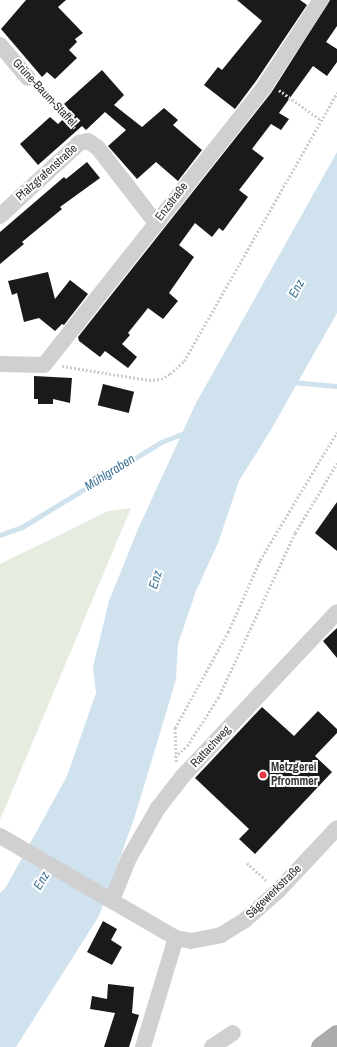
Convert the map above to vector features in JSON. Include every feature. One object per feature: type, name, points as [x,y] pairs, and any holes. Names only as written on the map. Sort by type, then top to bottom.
[{"type":"main road","points":[[321,1047],[337,1035]]},
{"type":"street","name":"Enzstraße","points":[[44,365],[267,82],[321,0]]},
{"type":"street","name":"Grüne-Baum-Staffel","points":[[0,45],[28,78]]},
{"type":"street","name":"Pfalzgrafenstraße","points":[[0,216],[79,143],[88,141],[98,148],[156,223]]},
{"type":"street","points":[[0,364],[44,365]]},
{"type":"street","name":"Rattachweg","points":[[108,898],[137,842],[158,808],[182,777],[337,612]]},
{"type":"street","name":"Sägewerkstraße","points":[[176,938],[200,941],[221,935],[237,926],[278,891],[337,828]]},
{"type":"street","points":[[0,836],[176,938],[143,1047]]},
{"type":"street","points":[[212,1047],[233,1033]]},
{"type":"path","name":"Grüne-Baum-Staffel","points":[[28,78],[88,141]]},
{"type":"path","points":[[267,82],[321,120]]},
{"type":"path","points":[[44,365],[73,366],[149,380],[161,379],[170,374],[184,361],[337,93]]},
{"type":"path","points":[[182,777],[174,758],[175,728],[228,632],[260,560],[337,432]]},
{"type":"path","points":[[174,758],[187,746],[218,698],[295,533],[337,463]]},
{"type":"path","points":[[247,863],[260,874]]},
{"type":"shaded area","points":[[131,508],[0,820],[0,564],[108,511]]},
{"type":"water","name":"Enz","points":[[337,152],[337,313],[272,428],[239,481],[218,543],[196,591],[178,644],[176,679],[134,819],[99,916],[16,1047],[0,1047],[0,893],[6,887],[67,776],[96,693],[93,667],[109,601],[138,529],[196,403]]},
{"type":"building","points":[[26,0],[66,0],[58,7],[83,33],[75,39],[77,42],[69,50],[77,58],[55,79],[47,72],[42,77],[1,29]]},
{"type":"building","points":[[237,0],[300,0],[307,5],[256,81],[235,109],[204,85],[218,67],[222,70],[262,21]]},
{"type":"building","points":[[330,0],[337,0],[337,26],[326,42],[337,49],[337,62],[327,76],[313,66],[279,113],[289,119],[281,130],[271,124],[252,149],[264,158],[239,190],[248,197],[223,231],[219,228],[212,237],[195,223],[179,245],[194,257],[169,293],[178,301],[163,319],[148,308],[128,333],[130,335],[122,344],[137,357],[128,368],[105,351],[100,357],[79,341],[78,337],[271,93]]},
{"type":"building","points":[[102,70],[124,95],[114,105],[142,127],[164,108],[178,120],[173,125],[202,150],[178,181],[156,162],[137,179],[108,146],[126,130],[105,112],[86,130],[82,126],[38,165],[20,144],[50,117],[58,124],[71,112],[64,104]]},
{"type":"building","points":[[87,162],[100,178],[60,207],[62,209],[22,242],[24,244],[0,264],[0,232],[64,177],[66,179]]},
{"type":"building","points":[[48,272],[55,299],[70,280],[88,294],[64,325],[62,324],[55,331],[39,318],[24,322],[17,293],[12,295],[8,281]]},
{"type":"building","points":[[34,376],[72,378],[70,403],[53,399],[53,404],[38,404],[38,399],[34,399]]},
{"type":"building","points":[[103,384],[134,392],[129,413],[98,405]]},
{"type":"building","points":[[337,502],[337,551],[315,533]]},
{"type":"building","points":[[337,628],[337,658],[323,641]]},
{"type":"building","name":"Metzgerei Pfrommer","points":[[262,707],[294,736],[318,711],[337,729],[337,733],[315,756],[332,772],[255,854],[239,839],[249,829],[195,778]]},
{"type":"building","points":[[103,921],[117,929],[111,940],[122,947],[112,965],[87,952]]},
{"type":"building","points":[[108,984],[134,987],[132,1013],[139,1015],[129,1047],[104,1047],[115,1013],[90,1009],[92,996],[107,999]]},
{"type":"waterway","points":[[292,382],[337,386]]},
{"type":"waterway","name":"Mühlgraben","points":[[0,535],[22,527],[161,442],[189,431]]},
{"type":"place","name":"Metzgerei Pfrommer","points":[[263,775]]}]
